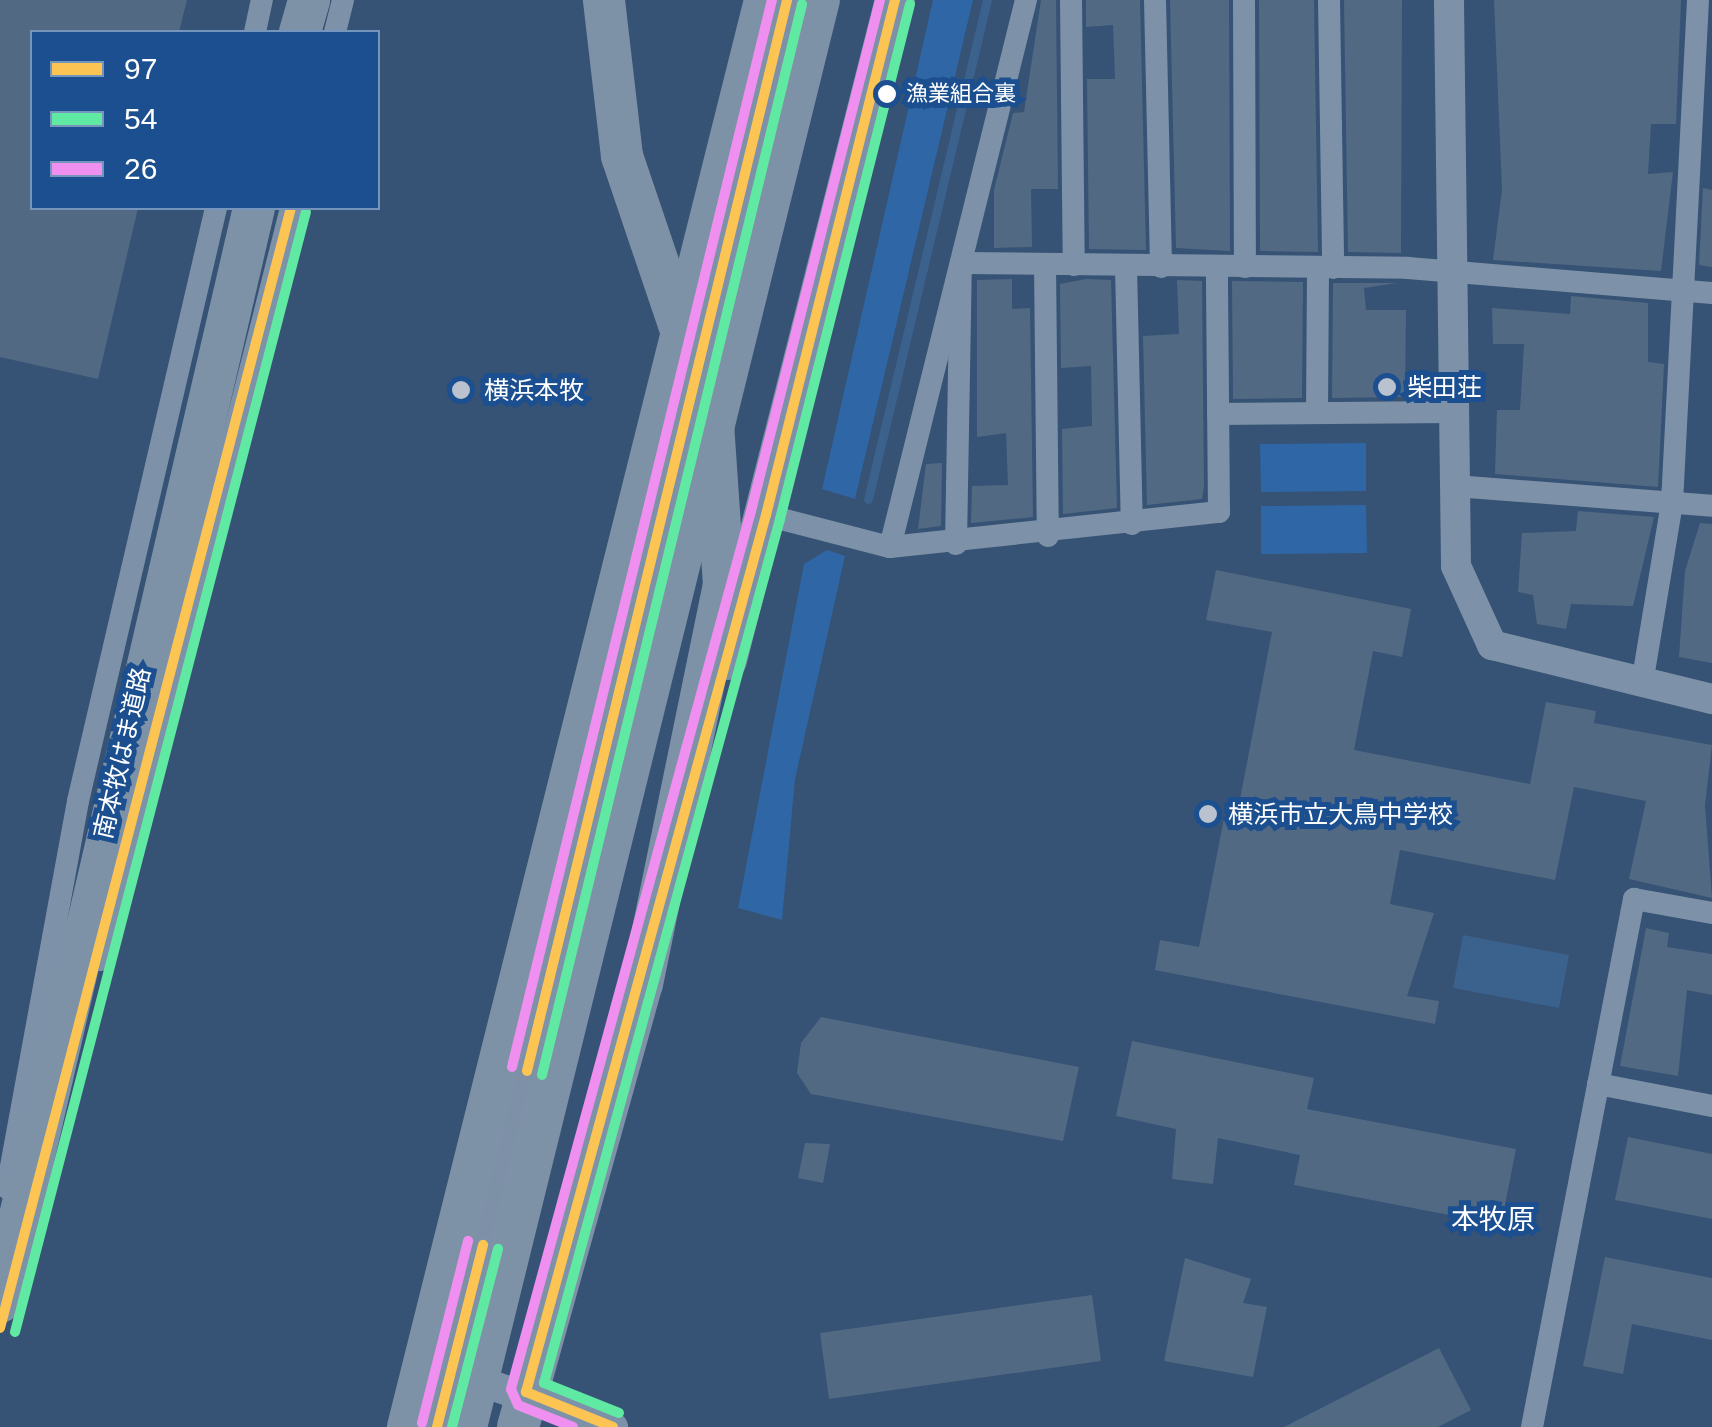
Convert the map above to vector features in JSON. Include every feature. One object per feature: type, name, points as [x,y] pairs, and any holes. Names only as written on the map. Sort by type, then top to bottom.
[{"type":"highway","points":[[291,30],[297,0]]},
{"type":"highway","points":[[300,30],[308,0]]},
{"type":"highway","points":[[521,1415],[642,984],[724,584],[713,425],[622,156],[604,0]]},
{"type":"highway","points":[[408,1427],[765,0]]},
{"type":"highway","points":[[437,1427],[787,0]]},
{"type":"highway","points":[[466,1427],[819,0]]},
{"type":"highway","points":[[521,1415],[766,516],[895,0]]},
{"type":"highway","name":"南本牧はま道路","points":[[0,1302],[120,760],[254,210]]},
{"type":"street","points":[[254,30],[262,0]]},
{"type":"street","points":[[336,30],[343,0]]},
{"type":"street","points":[[890,548],[1026,0]]},
{"type":"street","points":[[1071,0],[1074,265]]},
{"type":"street","points":[[1155,0],[1161,267]]},
{"type":"street","points":[[1244,0],[1245,268]]},
{"type":"street","points":[[1317,413],[1325,268],[1329,0]]},
{"type":"street","points":[[1449,0],[1456,566],[1492,645],[1712,699]]},
{"type":"street","points":[[1642,684],[1672,502],[1698,0]]},
{"type":"street","points":[[0,1241],[78,800],[216,210]]},
{"type":"street","points":[[0,1328],[291,210]]},
{"type":"street","points":[[962,264],[1325,268],[1712,293]]},
{"type":"street","points":[[956,544],[962,264]]},
{"type":"street","points":[[1045,264],[1048,536]]},
{"type":"street","points":[[1126,267],[1132,524]]},
{"type":"street","points":[[766,516],[890,548],[1048,536],[1219,512],[1217,268]]},
{"type":"street","points":[[1218,414],[1454,412]]},
{"type":"street","points":[[1455,486],[1712,506]]},
{"type":"street","points":[[1532,1427],[1634,898],[1712,913]]},
{"type":"street","points":[[1598,1084],[1712,1106]]},
{"type":"street","points":[[452,1372],[521,1415],[613,1427]]},
{"type":"shaded area","points":[[933,0],[973,0],[855,499],[822,489]]},
{"type":"shaded area","points":[[1366,443],[1366,491],[1261,492],[1260,444]]},
{"type":"shaded area","points":[[1366,505],[1367,553],[1261,554],[1261,506]]},
{"type":"shaded area","points":[[827,550],[845,556],[795,779],[782,920],[738,908],[804,564]]},
{"type":"shaded area","points":[[1463,935],[1569,955],[1559,1008],[1453,988]]},
{"type":"building","points":[[0,0],[187,0],[180,30],[30,30],[30,210],[138,210],[98,379],[0,357]]},
{"type":"building","points":[[1041,0],[1056,0],[1058,189],[1031,189],[1032,247],[994,248],[994,190],[1013,113],[1024,112]]},
{"type":"building","points":[[1086,0],[1140,0],[1146,250],[1089,249],[1087,79],[1115,79],[1113,25],[1086,27]]},
{"type":"building","points":[[1170,0],[1229,0],[1230,251],[1176,248]]},
{"type":"building","points":[[1259,0],[1314,0],[1318,252],[1260,251]]},
{"type":"building","points":[[1344,0],[1402,0],[1401,253],[1348,252]]},
{"type":"building","points":[[1494,0],[1681,0],[1676,124],[1651,124],[1648,174],[1673,172],[1661,271],[1493,260],[1502,190]]},
{"type":"building","points":[[1703,188],[1712,190],[1712,267],[1699,265]]},
{"type":"building","points":[[1012,279],[1012,309],[1030,308],[1033,517],[971,523],[972,486],[1008,485],[1006,433],[977,437],[977,280]]},
{"type":"building","points":[[1111,280],[1117,508],[1063,514],[1062,429],[1092,426],[1091,366],[1061,368],[1060,284]]},
{"type":"building","points":[[1177,280],[1202,281],[1204,487],[1202,499],[1147,505],[1143,336],[1179,334]]},
{"type":"building","points":[[1232,281],[1303,282],[1302,398],[1233,399]]},
{"type":"building","points":[[1333,283],[1397,283],[1364,288],[1366,310],[1406,310],[1405,397],[1332,398]]},
{"type":"building","points":[[1571,296],[1648,303],[1648,362],[1664,364],[1658,487],[1495,474],[1497,410],[1520,410],[1524,344],[1493,344],[1492,308],[1570,314]]},
{"type":"building","points":[[942,463],[941,526],[918,529],[926,464]]},
{"type":"building","points":[[1578,511],[1654,517],[1633,606],[1571,604],[1566,629],[1537,624],[1533,595],[1518,592],[1522,533],[1576,531]]},
{"type":"building","points":[[1700,523],[1712,524],[1712,663],[1679,657],[1685,571]]},
{"type":"building","points":[[1216,570],[1411,609],[1402,657],[1373,651],[1354,750],[1530,784],[1546,702],[1596,711],[1594,723],[1712,745],[1705,805],[1712,898],[1629,879],[1646,801],[1574,787],[1555,880],[1400,850],[1390,904],[1434,913],[1407,996],[1439,1001],[1435,1024],[1155,970],[1160,940],[1199,947],[1225,813],[1237,815],[1272,632],[1206,620]]},
{"type":"building","points":[[1646,928],[1669,933],[1667,947],[1712,954],[1712,995],[1687,990],[1678,1076],[1620,1066]]},
{"type":"building","points":[[821,1017],[1079,1067],[1063,1141],[811,1094],[797,1073],[801,1043]]},
{"type":"building","points":[[1132,1041],[1314,1078],[1307,1109],[1516,1149],[1501,1225],[1294,1185],[1300,1155],[1218,1138],[1213,1184],[1172,1179],[1176,1129],[1116,1116]]},
{"type":"building","points":[[1628,1137],[1712,1154],[1712,1219],[1615,1200]]},
{"type":"building","points":[[805,1143],[830,1144],[823,1183],[798,1178]]},
{"type":"building","points":[[1605,1257],[1712,1278],[1712,1340],[1632,1324],[1623,1374],[1583,1366]]},
{"type":"building","points":[[1185,1258],[1251,1279],[1243,1303],[1267,1307],[1253,1377],[1164,1361]]},
{"type":"building","points":[[1092,1295],[1101,1361],[829,1399],[820,1333]]},
{"type":"building","points":[[1439,1348],[1471,1410],[1438,1427],[1284,1427]]},
{"type":"waterway","points":[[868,499],[987,0]]},
{"type":"transit line","name":"26","points":[[512,1067],[772,0]]},
{"type":"transit line","name":"97","points":[[527,1071],[787,0]]},
{"type":"transit line","name":"26","points":[[573,1427],[518,1405],[511,1389],[751,511],[880,0]]},
{"type":"transit line","name":"97","points":[[613,1427],[526,1392],[766,515],[895,0]]},
{"type":"transit line","name":"54","points":[[542,1075],[802,4]]},
{"type":"transit line","name":"54","points":[[619,1413],[544,1383],[780,519],[910,4]]},
{"type":"transit line","name":"97","points":[[0,1328],[290,210]]},
{"type":"transit line","name":"54","points":[[15,1332],[306,212]]},
{"type":"transit line","name":"26","points":[[422,1423],[468,1241]]},
{"type":"transit line","name":"97","points":[[437,1427],[483,1245]]},
{"type":"transit line","name":"54","points":[[452,1427],[498,1249]]},
{"type":"place","name":"漁業組合裏","points":[[887,94]]},
{"type":"place","name":"柴田荘","points":[[1387,387]]},
{"type":"place","name":"横浜本牧","points":[[461,390]]},
{"type":"place","name":"横浜市立大鳥中学校","points":[[1208,814]]},
{"type":"district","name":"本牧原","points":[[1493,1220]]}]
